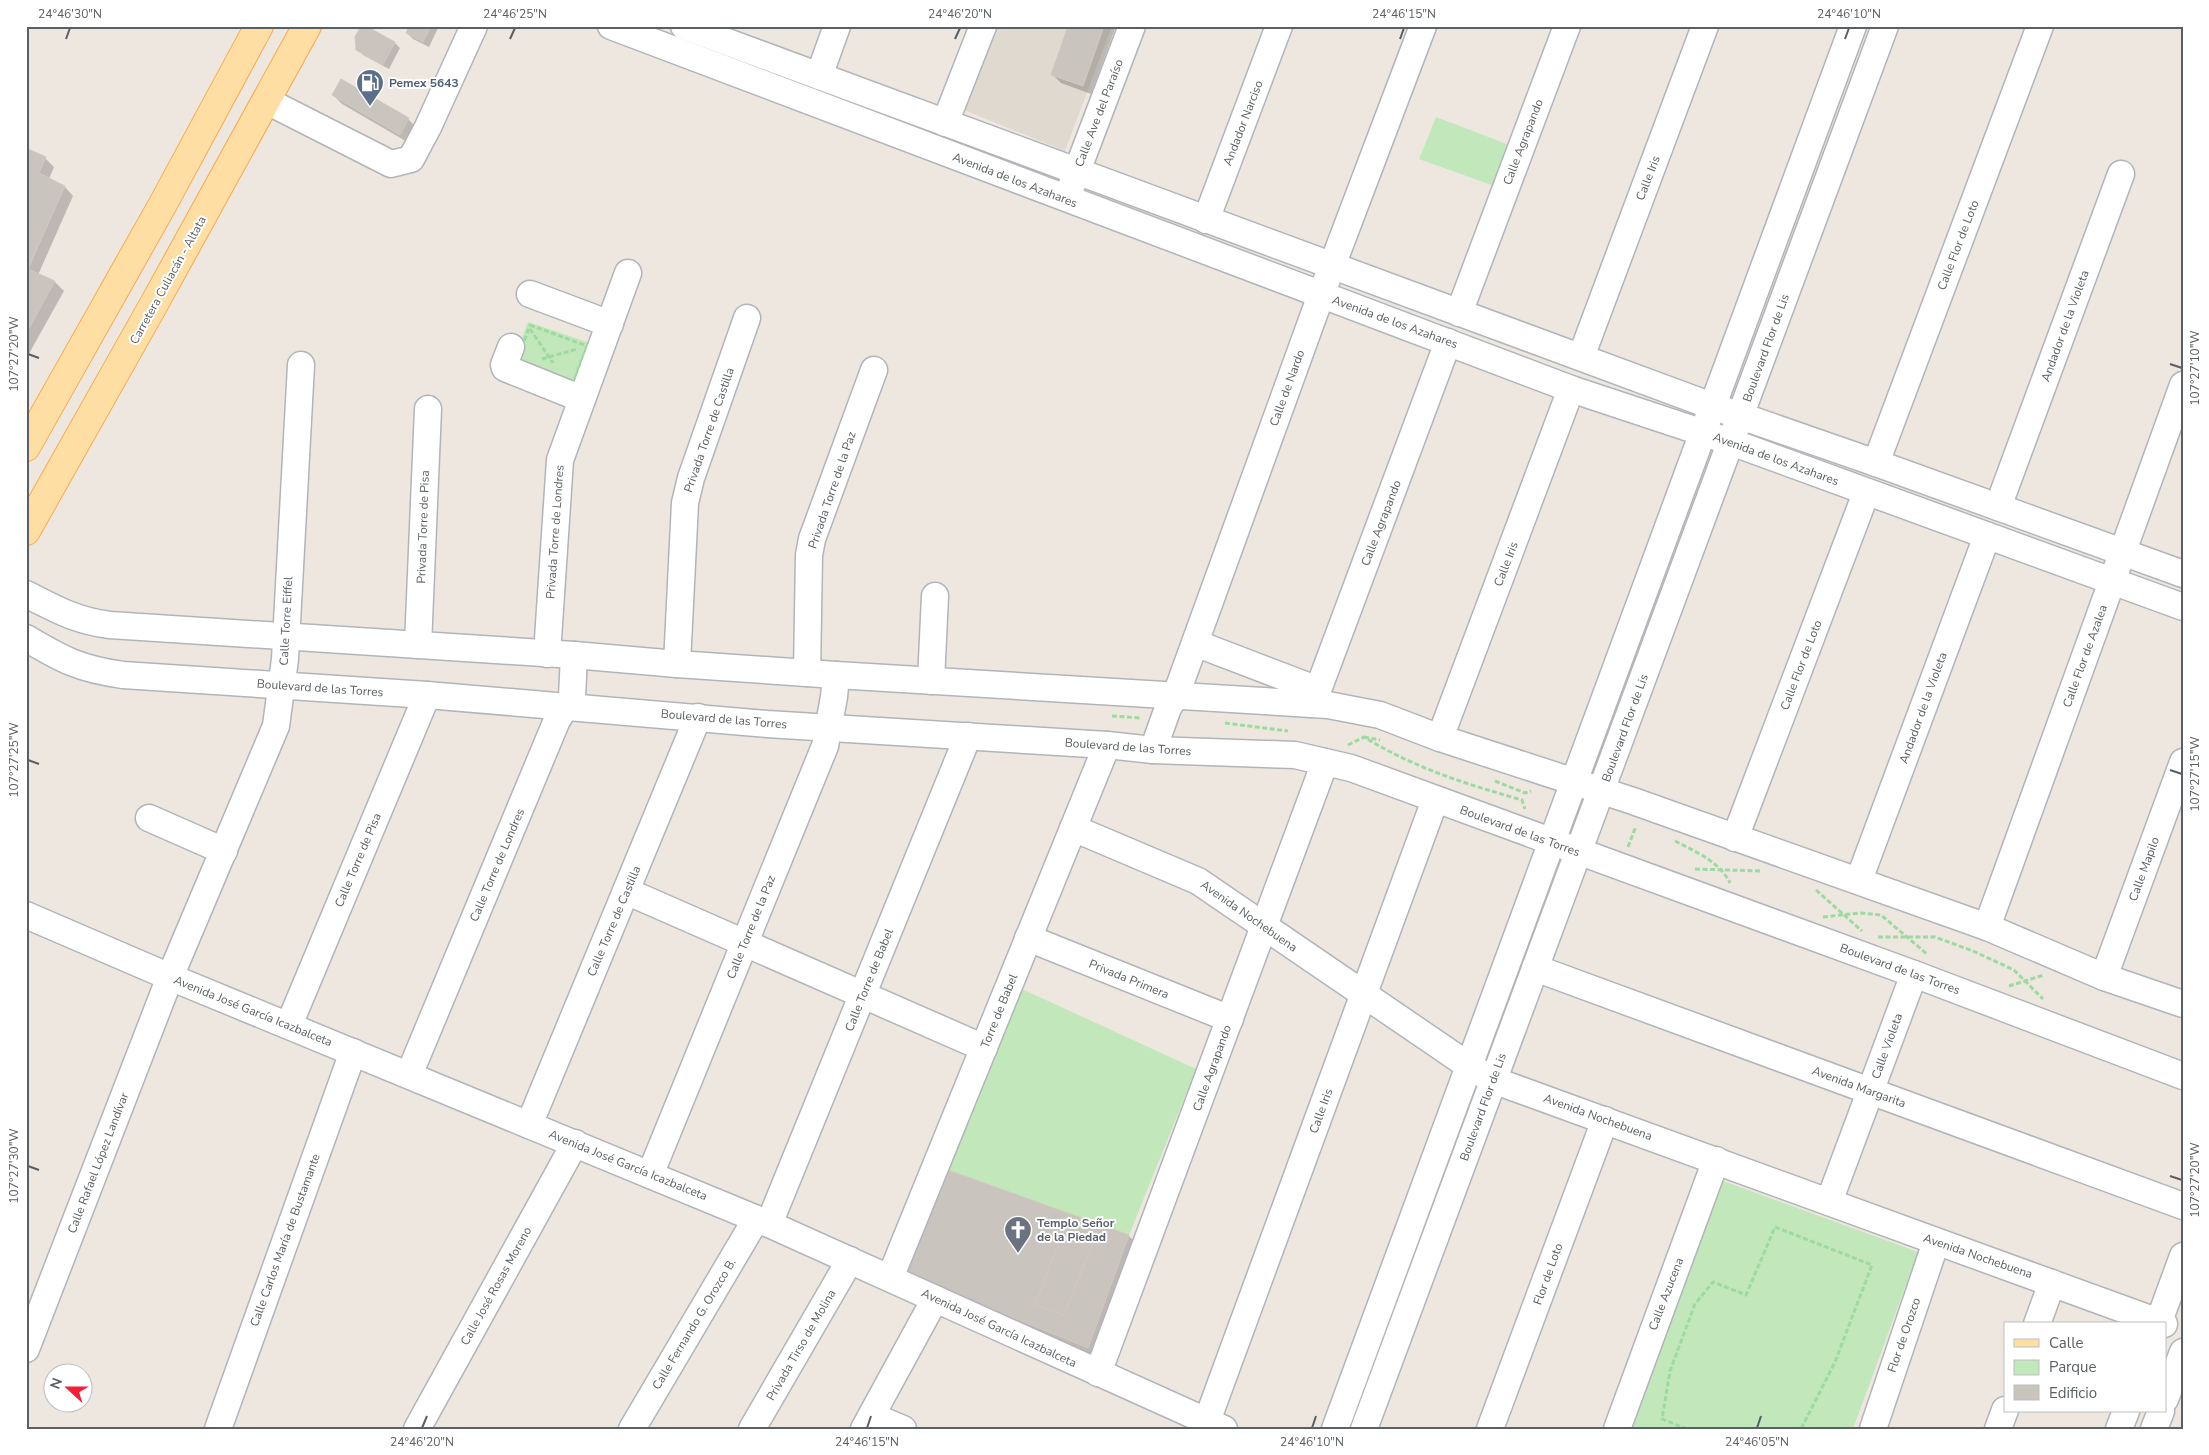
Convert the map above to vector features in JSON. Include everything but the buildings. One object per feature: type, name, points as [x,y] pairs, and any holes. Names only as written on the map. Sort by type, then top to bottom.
[{"type":"main road","points":[[26,447],[118,284],[259,26]]},
{"type":"main road","name":"Carretera Culiacán - Altata","points":[[26,531],[267,101],[307,26]]},
{"type":"main road","points":[[118,284],[154,304]]},
{"type":"street","points":[[267,101],[391,164],[411,159],[428,127],[474,26]]},
{"type":"street","name":"Avenida de los Azahares","points":[[610,26],[1066,200],[1571,389],[1703,432],[2183,607]]},
{"type":"street","points":[[819,76],[837,26]]},
{"type":"street","points":[[945,123],[983,26]]},
{"type":"street","name":"Calle Ave del Paraíso","points":[[1066,200],[1132,26]]},
{"type":"street","name":"Andador Narciso","points":[[1206,220],[1279,26]]},
{"type":"street","name":"Calle de Nardo","points":[[1153,750],[1168,708],[1176,696],[1321,295],[1423,26]]},
{"type":"street","name":"Calle Agrapando","points":[[1459,313],[1567,26]]},
{"type":"street","name":"Calle Iris","points":[[1581,357],[1705,26]]},
{"type":"street","points":[[1335,1429],[1853,26]]},
{"type":"street","name":"Boulevard Flor de Lis","points":[[1364,1429],[1885,26]]},
{"type":"street","name":"Calle Flor de Loto","points":[[1876,463],[2040,26]]},
{"type":"street","points":[[687,27],[1712,406],[2183,574]]},
{"type":"street","name":"Andador de la Violeta","points":[[1998,507],[2122,174]]},
{"type":"street","name":"Privada Torre de Londres","points":[[547,654],[560,460],[573,389],[610,324],[628,273]]},
{"type":"street","points":[[530,294],[610,324]]},
{"type":"street","name":"Privada Torre de Castilla","points":[[677,664],[685,503],[691,478],[747,318]]},
{"type":"street","name":"Calle Agrapando","points":[[1314,697],[1448,342]]},
{"type":"street","points":[[516,359],[504,365],[505,368],[573,389]]},
{"type":"street","name":"Calle Torre Eiffel","points":[[170,977],[276,726],[286,637],[301,364]]},
{"type":"street","name":"Privada Torre de la Paz","points":[[807,673],[809,555],[812,539],[874,370]]},
{"type":"street","name":"Calle Flor de Azalea","points":[[1987,928],[2183,385]]},
{"type":"street","name":"Calle Iris","points":[[1440,738],[1571,389]]},
{"type":"street","name":"Privada Torre de Pisa","points":[[418,645],[428,409]]},
{"type":"street","name":"Calle Flor de Loto","points":[[1735,838],[1866,493]]},
{"type":"street","name":"Andador de la Violeta","points":[[1858,880],[1987,536]]},
{"type":"street","points":[[26,594],[74,618],[87,622],[836,675],[1176,696],[1314,697]]},
{"type":"street","points":[[931,681],[935,596]]},
{"type":"street","name":"Boulevard de las Torres","points":[[26,638],[67,661],[97,671],[123,675],[427,695],[767,724],[1107,745],[1153,750],[1295,755],[1351,768],[1578,852],[1923,966],[2179,1073]]},
{"type":"street","points":[[1195,642],[1314,697],[1371,713],[1440,738],[1601,790],[1858,880],[1987,928],[2104,977],[2183,1004]]},
{"type":"street","name":"Calle Torre de Londres","points":[[409,1075],[557,720],[572,697],[574,655]]},
{"type":"street","name":"Calle Torre de la Paz","points":[[650,1175],[825,746],[836,675]]},
{"type":"street","name":"Calle Torre de Pisa","points":[[289,1026],[427,695]]},
{"type":"street","name":"Calle Torre de Castilla","points":[[530,1125],[698,717]]},
{"type":"street","name":"Calle Torre de Babel","points":[[763,1221],[862,995],[968,736]]},
{"type":"street","name":"Torre de Babel","points":[[890,1278],[1107,745]]},
{"type":"street","name":"Calle Agrapando","points":[[1098,1373],[1325,762]]},
{"type":"street","name":"Calle Mapilo","points":[[2104,977],[2183,762]]},
{"type":"street","name":"Calle Iris","points":[[1215,1425],[1363,996],[1435,800]]},
{"type":"street","points":[[149,818],[224,851]]},
{"type":"street","name":"Avenida Nochebuena","points":[[1073,828],[1184,874],[1363,996],[1469,1066],[1494,1080],[2158,1322]]},
{"type":"street","points":[[626,891],[984,1048]]},
{"type":"street","name":"Avenida José García Icazbalceta","points":[[26,914],[170,977],[763,1221],[1215,1425]]},
{"type":"street","name":"Privada Primera","points":[[1028,938],[1230,1019]]},
{"type":"street","name":"Calle Violeta","points":[[1829,1202],[1870,1091],[1923,966]]},
{"type":"street","name":"Avenida Margarita","points":[[1535,968],[2183,1206]]},
{"type":"street","name":"Calle Rafael López Landívar","points":[[26,1349],[170,977]]},
{"type":"street","name":"Calle Carlos María de Bustamante","points":[[218,1429],[353,1052]]},
{"type":"street","name":"Flor de Loto","points":[[1490,1429],[1605,1120]]},
{"type":"street","name":"Calle José Rosas Moreno","points":[[417,1429],[575,1143]]},
{"type":"street","name":"Calle Azucena","points":[[1616,1429],[1716,1160]]},
{"type":"street","name":"Calle Fernando G. Orozco B.","points":[[632,1429],[763,1221]]},
{"type":"street","name":"Flor de Orozco","points":[[1873,1429],[1936,1242]]},
{"type":"street","points":[[2161,1322],[2183,1256]]},
{"type":"street","name":"Privada Tirso de Molina","points":[[752,1429],[850,1260]]},
{"type":"street","points":[[2038,1322],[2052,1283]]},
{"type":"street","points":[[903,1429],[868,1422],[935,1299]]},
{"type":"street","name":"Avenida Nochebuena","points":[[2166,1325],[2183,1331]]},
{"type":"street","points":[[2166,1396],[2183,1352]]},
{"type":"street","points":[[1998,1429],[2004,1412]]},
{"type":"street","points":[[2119,1429],[2126,1412]]},
{"type":"street","points":[[2154,1429],[2161,1412]]},
{"type":"path","points":[[530,325],[587,346],[573,389],[516,359],[530,325]]},
{"type":"path","points":[[529,329],[554,365]]},
{"type":"path","points":[[540,360],[587,346]]},
{"type":"path","points":[[1631,821],[1643,829]]},
{"type":"path","points":[[1627,847],[1636,826]]},
{"type":"path","points":[[1673,840],[1699,853],[1724,871],[1733,890]]},
{"type":"path","points":[[1621,847],[1627,847],[1635,851]]},
{"type":"path","points":[[1691,869],[1762,871]]},
{"type":"path","points":[[1812,887],[1841,915],[1869,937],[1935,937],[1973,951],[2014,970],[2045,1001]]},
{"type":"path","points":[[1817,918],[1841,915],[1880,915],[1903,936],[1923,966]]},
{"type":"path","points":[[2001,983],[2010,986],[2044,975],[2053,977]]},
{"type":"path","points":[[1687,1429],[1662,1419],[1670,1371],[1696,1304],[1713,1282],[1746,1295],[1775,1228],[1872,1265],[1835,1362],[1801,1429]]},
{"type":"shaded area","points":[[995,26],[1112,26],[1065,151],[964,110]]},
{"type":"green space","points":[[1436,117],[1512,146],[1497,187],[1419,159]]},
{"type":"green space","points":[[528,322],[593,344],[574,391],[510,368]]},
{"type":"green space","points":[[1022,989],[1196,1069],[1129,1235],[948,1170]]},
{"type":"green space","points":[[1718,1179],[1918,1252],[1853,1429],[1627,1429]]},
{"type":"place","name":"Pemex 5643","points":[[370,107]]},
{"type":"place","name":"Templo Señor de la Piedad","points":[[1018,1254]]}]
